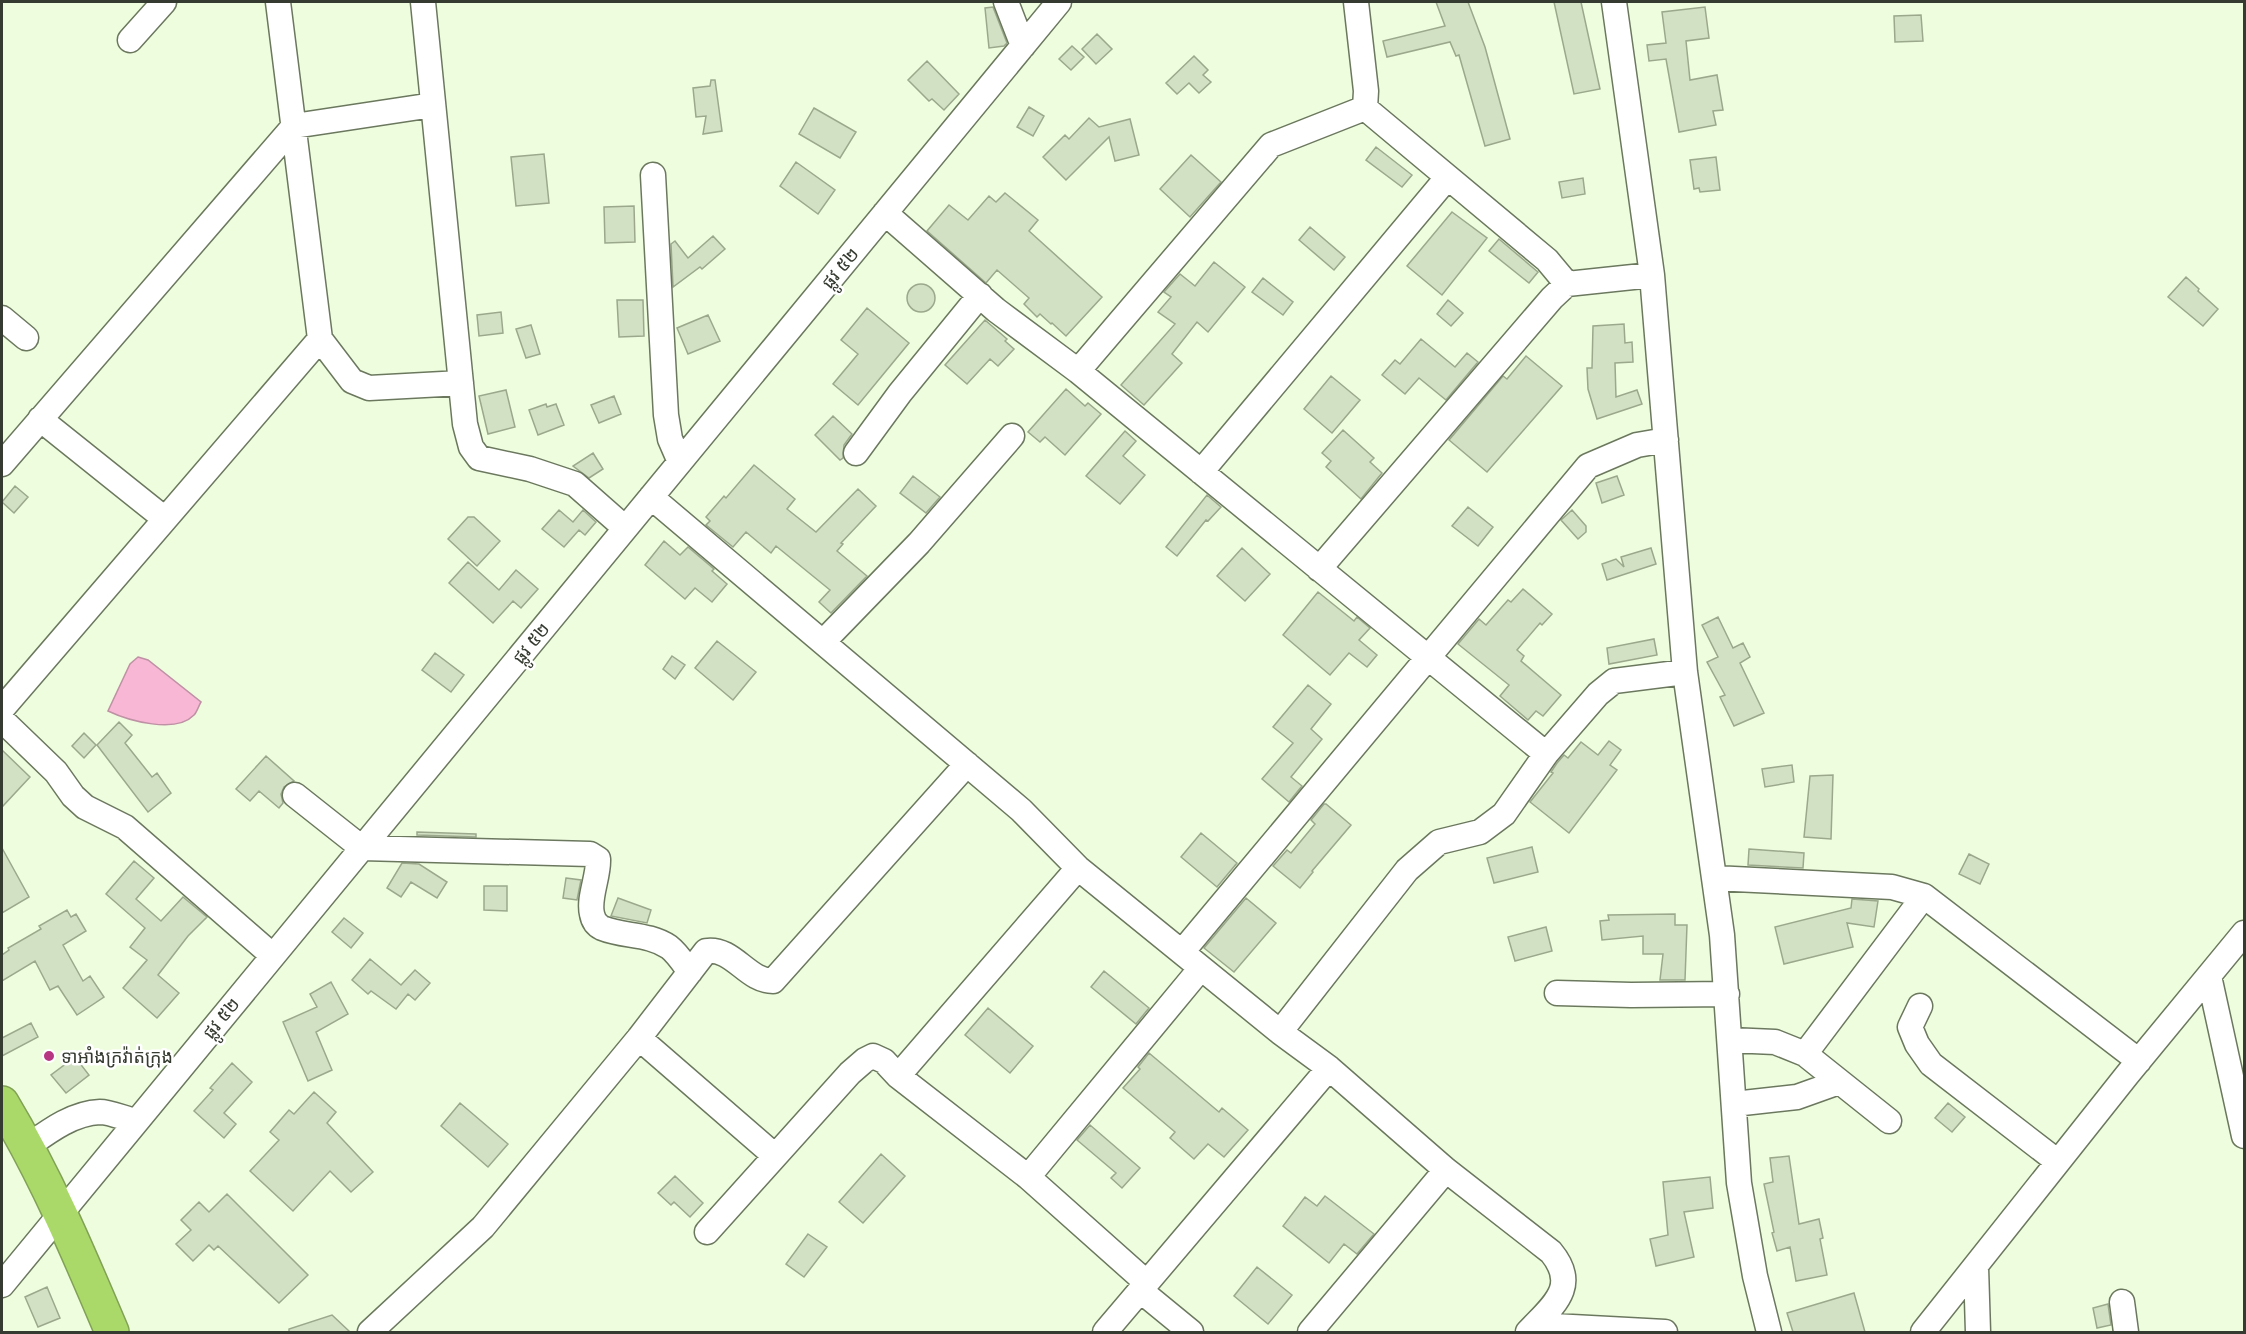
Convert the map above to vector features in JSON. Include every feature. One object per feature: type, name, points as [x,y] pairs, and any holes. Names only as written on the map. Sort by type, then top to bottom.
[{"type":"highway","points":[[2,1103],[28,1146],[61,1213],[112,1332]]},
{"type":"street","points":[[130,40],[164,2]]},
{"type":"street","points":[[278,2],[320,339],[352,381],[369,388],[461,383]]},
{"type":"street","points":[[423,2],[465,424],[471,447],[479,458],[530,469],[575,484],[625,528]]},
{"type":"street","points":[[1006,2],[1023,46]]},
{"type":"street","name":"ផ្លូវ ៥២","points":[[2,1285],[1059,2]]},
{"type":"street","points":[[1356,2],[1366,91],[1365,108]]},
{"type":"street","points":[[1614,2],[1652,275],[1685,672],[1722,935],[1739,1183],[1755,1276],[1769,1332]]},
{"type":"street","points":[[2,464],[294,126],[433,105]]},
{"type":"street","points":[[1365,108],[1547,260],[1567,284]]},
{"type":"street","points":[[1078,371],[1271,145],[1365,108]]},
{"type":"street","points":[[653,175],[666,415],[670,439],[680,462]]},
{"type":"street","points":[[1201,472],[1447,178]]},
{"type":"street","points":[[885,213],[980,295],[1078,371],[1546,754]]},
{"type":"street","points":[[1319,568],[1552,298],[1567,284],[1652,275]]},
{"type":"street","points":[[856,453],[900,393],[980,295]]},
{"type":"street","points":[[2,318],[26,338]]},
{"type":"street","points":[[2,709],[320,339]]},
{"type":"street","points":[[40,419],[165,519]]},
{"type":"street","points":[[823,642],[919,543],[1012,436]]},
{"type":"street","points":[[1182,952],[1588,466],[1637,445],[1666,440]]},
{"type":"street","points":[[651,497],[1022,810],[1078,868],[1280,1032],[1329,1068],[1446,1170],[1551,1252],[1560,1263],[1564,1275],[1562,1290],[1556,1301],[1532,1329]]},
{"type":"street","points":[[1280,1032],[1407,870],[1439,843],[1480,832],[1504,814],[1546,754],[1598,694],[1614,681],[1685,672]]},
{"type":"street","points":[[2,720],[56,772],[73,796],[85,807],[125,826],[273,956]]},
{"type":"street","points":[[370,1332],[483,1227],[639,1038],[706,951],[715,950],[728,956],[762,981],[773,981],[967,764]]},
{"type":"street","points":[[295,795],[362,848],[590,854],[598,859],[599,868],[591,912],[595,923],[602,928],[650,937],[662,943],[671,948],[690,972]]},
{"type":"street","points":[[898,1076],[1078,868]]},
{"type":"street","points":[[1714,878],[1892,887],[1924,896],[2139,1061]]},
{"type":"street","points":[[1805,1054],[1924,896]]},
{"type":"street","points":[[1923,1332],[2244,933]]},
{"type":"street","points":[[1028,1178],[1202,968]]},
{"type":"street","points":[[2208,976],[2244,1136]]},
{"type":"street","points":[[1557,993],[1726,994]]},
{"type":"street","points":[[1920,1006],[1910,1027],[1917,1044],[1932,1064],[2058,1162]]},
{"type":"street","points":[[639,1038],[775,1156]]},
{"type":"street","points":[[1730,1040],[1775,1042],[1805,1054],[1889,1121]]},
{"type":"street","points":[[707,1232],[850,1073],[864,1060],[873,1056],[884,1061],[898,1076],[1028,1178],[1191,1332]]},
{"type":"street","points":[[1105,1332],[1329,1068]]},
{"type":"street","points":[[1734,1104],[1797,1097],[1839,1082]]},
{"type":"street","points":[[28,1146],[59,1124],[83,1115],[100,1112],[136,1121]]},
{"type":"street","points":[[1310,1332],[1446,1170]]},
{"type":"street","points":[[1976,1267],[1978,1332]]},
{"type":"street","points":[[2122,1302],[2126,1332]]},
{"type":"street","points":[[1532,1329],[1665,1332]]},
{"type":"shaded area","points":[[138,657],[148,660],[201,702],[194,715],[186,721],[164,725],[128,719],[108,711],[130,664]]},
{"type":"building","points":[[1436,2],[1468,2],[1485,47],[1510,139],[1485,146],[1459,55],[1456,56],[1450,42],[1387,57],[1383,41],[1445,26]]},
{"type":"building","points":[[1554,2],[1581,2],[1600,89],[1574,94]]},
{"type":"building","points":[[993,7],[1007,43],[1004,46],[989,48],[985,8]]},
{"type":"building","points":[[1705,7],[1709,38],[1686,41],[1690,80],[1717,75],[1723,110],[1713,111],[1716,125],[1679,132],[1666,59],[1649,61],[1647,45],[1666,43],[1662,12]]},
{"type":"building","points":[[1921,15],[1923,41],[1895,42],[1894,16]]},
{"type":"building","points":[[1097,34],[1112,49],[1096,64],[1082,49]]},
{"type":"building","points":[[1072,46],[1084,57],[1071,70],[1059,59]]},
{"type":"building","points":[[1194,56],[1208,70],[1203,75],[1211,82],[1199,93],[1189,83],[1177,94],[1166,83]]},
{"type":"building","points":[[927,61],[959,94],[944,110],[932,99],[929,101],[908,80]]},
{"type":"building","points":[[711,80],[715,80],[722,131],[703,134],[706,116],[696,117],[693,88],[710,86]]},
{"type":"building","points":[[1029,107],[1044,116],[1033,136],[1017,127]]},
{"type":"building","points":[[814,108],[856,132],[840,158],[799,134]]},
{"type":"building","points":[[1089,118],[1099,127],[1130,119],[1139,155],[1115,161],[1109,137],[1066,180],[1043,157],[1065,135],[1069,139]]},
{"type":"building","points":[[1376,147],[1412,175],[1402,187],[1366,160]]},
{"type":"building","points":[[544,154],[549,203],[516,206],[511,157]]},
{"type":"building","points":[[1191,155],[1221,182],[1190,217],[1160,189]]},
{"type":"building","points":[[1716,157],[1720,190],[1700,192],[1699,188],[1694,189],[1690,160]]},
{"type":"building","points":[[796,162],[835,190],[818,214],[780,186]]},
{"type":"building","points":[[1583,178],[1585,194],[1562,198],[1559,182]]},
{"type":"building","points":[[1005,193],[1038,220],[1029,231],[1102,297],[1066,336],[1040,314],[1037,317],[1024,304],[1029,298],[997,270],[986,283],[927,231],[949,205],[968,220],[989,196],[996,202]]},
{"type":"building","points":[[634,206],[635,242],[605,243],[604,207]]},
{"type":"building","points":[[1452,212],[1487,238],[1442,295],[1407,266]]},
{"type":"building","points":[[1310,227],[1345,257],[1334,270],[1299,240]]},
{"type":"building","points":[[713,236],[725,249],[702,269],[700,267],[673,287],[671,244],[675,241],[688,258]]},
{"type":"building","points":[[1499,239],[1538,272],[1529,283],[1489,251]]},
{"type":"building","points":[[1214,262],[1245,287],[1208,332],[1197,322],[1172,354],[1182,363],[1144,405],[1121,385],[1175,324],[1158,312],[1171,297],[1164,292],[1180,274],[1195,286]]},
{"type":"building","points":[[2186,277],[2218,309],[2203,326],[2168,297]]},
{"type":"building","points":[[1263,278],[1293,302],[1283,315],[1252,292]]},
{"type":"building","points":[[921,284],[931,288],[935,298],[931,308],[921,312],[911,308],[907,298],[911,288]]},
{"type":"building","points":[[617,300],[643,300],[644,336],[619,337]]},
{"type":"building","points":[[1448,300],[1463,313],[1451,326],[1437,314]]},
{"type":"building","points":[[867,308],[909,343],[858,405],[833,384],[858,354],[841,340]]},
{"type":"building","points":[[501,312],[503,333],[479,336],[477,315]]},
{"type":"building","points":[[708,315],[720,341],[688,354],[677,328]]},
{"type":"building","points":[[985,320],[1007,339],[1005,341],[1014,349],[998,366],[990,359],[967,384],[945,365]]},
{"type":"building","points":[[1624,324],[1625,343],[1632,342],[1633,362],[1615,363],[1616,397],[1637,390],[1642,404],[1597,419],[1588,389],[1587,368],[1592,368],[1593,326]]},
{"type":"building","points":[[531,325],[540,354],[526,358],[516,329]]},
{"type":"building","points":[[1421,339],[1455,367],[1467,353],[1478,362],[1446,400],[1419,378],[1405,394],[1382,375],[1395,360],[1400,364]]},
{"type":"building","points":[[1526,356],[1562,386],[1487,472],[1449,440],[1503,376],[1507,379]]},
{"type":"building","points":[[1331,376],[1360,400],[1332,433],[1304,409]]},
{"type":"building","points":[[1066,389],[1085,406],[1088,403],[1101,414],[1065,455],[1045,437],[1040,442],[1028,432]]},
{"type":"building","points":[[506,390],[515,427],[488,434],[479,396]]},
{"type":"building","points":[[614,396],[621,414],[599,423],[591,405]]},
{"type":"building","points":[[546,404],[547,407],[556,404],[564,425],[538,435],[529,410]]},
{"type":"building","points":[[833,416],[852,434],[844,445],[843,458],[840,460],[815,435]]},
{"type":"building","points":[[1343,430],[1374,458],[1370,462],[1382,473],[1361,499],[1326,467],[1331,461],[1322,453]]},
{"type":"building","points":[[1125,431],[1136,441],[1123,456],[1145,475],[1120,504],[1086,476]]},
{"type":"building","points":[[593,453],[603,469],[589,478],[573,466]]},
{"type":"building","points":[[754,465],[795,499],[787,509],[816,532],[858,489],[876,506],[841,543],[843,544],[837,551],[867,576],[831,613],[819,602],[830,590],[776,546],[771,553],[746,532],[733,547],[706,525],[710,521],[706,517],[724,496],[726,498]]},
{"type":"building","points":[[913,476],[940,497],[926,513],[900,493]]},
{"type":"building","points":[[1617,476],[1624,495],[1602,503],[1596,483]]},
{"type":"building","points":[[15,486],[28,497],[14,513],[2,502]]},
{"type":"building","points":[[1207,495],[1221,507],[1208,521],[1206,520],[1177,556],[1166,547]]},
{"type":"building","points":[[1468,507],[1493,527],[1478,546],[1452,526]]},
{"type":"building","points":[[559,510],[573,522],[583,510],[596,522],[585,535],[579,530],[564,547],[542,529]]},
{"type":"building","points":[[1572,510],[1586,526],[1586,532],[1578,539],[1561,520]]},
{"type":"building","points":[[468,517],[474,517],[500,541],[477,566],[448,539]]},
{"type":"building","points":[[664,541],[680,555],[688,547],[714,569],[712,571],[727,584],[712,602],[695,588],[685,599],[645,565]]},
{"type":"building","points":[[1242,548],[1270,574],[1245,601],[1217,576]]},
{"type":"building","points":[[1651,548],[1656,564],[1607,580],[1602,564],[1616,559],[1624,567],[1621,557]]},
{"type":"building","points":[[468,562],[499,590],[516,570],[538,589],[521,608],[513,601],[493,623],[449,583]]},
{"type":"building","points":[[1523,589],[1552,614],[1542,625],[1540,623],[1517,650],[1524,656],[1521,661],[1561,695],[1543,716],[1536,711],[1528,720],[1500,696],[1509,685],[1458,644],[1479,619],[1486,625],[1508,600],[1511,602]]},
{"type":"building","points":[[1318,592],[1354,621],[1357,617],[1370,628],[1359,640],[1377,655],[1367,667],[1349,653],[1330,675],[1283,635]]},
{"type":"building","points":[[1718,617],[1733,648],[1743,643],[1750,657],[1740,663],[1764,713],[1734,726],[1720,697],[1725,695],[1707,662],[1718,657],[1702,625]]},
{"type":"building","points":[[1654,639],[1657,655],[1609,664],[1607,648]]},
{"type":"building","points":[[717,641],[756,672],[733,700],[695,668]]},
{"type":"building","points":[[435,653],[464,675],[451,692],[422,670]]},
{"type":"building","points":[[672,656],[685,665],[675,679],[663,669]]},
{"type":"building","points":[[1308,685],[1331,704],[1311,729],[1322,739],[1291,777],[1302,786],[1289,802],[1262,779],[1293,743],[1273,727]]},
{"type":"building","points":[[119,722],[132,735],[125,743],[152,777],[157,773],[171,793],[148,812],[97,745]]},
{"type":"building","points":[[84,733],[96,745],[84,758],[72,746]]},
{"type":"building","points":[[1609,741],[1621,750],[1610,765],[1617,770],[1569,833],[1530,802],[1564,755],[1568,758],[1581,742],[1598,755]]},
{"type":"building","points":[[2,750],[30,777],[2,807]]},
{"type":"building","points":[[266,756],[294,781],[284,787],[281,794],[283,803],[279,808],[259,791],[250,801],[236,789]]},
{"type":"building","points":[[1792,765],[1794,782],[1765,787],[1762,769]]},
{"type":"building","points":[[1833,775],[1831,839],[1804,837],[1810,776]]},
{"type":"building","points":[[1324,804],[1351,825],[1300,888],[1273,866],[1287,850],[1291,853],[1315,824],[1311,820]]},
{"type":"building","points":[[417,832],[476,834],[476,837],[417,835]]},
{"type":"building","points":[[1201,833],[1237,863],[1217,887],[1181,857]]},
{"type":"building","points":[[1532,847],[1538,872],[1494,883],[1487,858]]},
{"type":"building","points":[[2,848],[29,897],[2,913]]},
{"type":"building","points":[[1749,849],[1804,853],[1803,868],[1748,865]]},
{"type":"building","points":[[1969,854],[1989,864],[1980,884],[1959,874]]},
{"type":"building","points":[[134,861],[154,878],[136,899],[161,921],[183,897],[207,917],[188,936],[158,975],[179,993],[157,1018],[123,988],[147,960],[130,947],[145,928],[106,894]]},
{"type":"building","points":[[402,863],[419,864],[447,882],[437,898],[411,882],[401,897],[387,888]]},
{"type":"building","points":[[566,878],[581,880],[577,900],[563,898]]},
{"type":"building","points":[[484,886],[507,886],[507,911],[484,910]]},
{"type":"building","points":[[618,898],[651,910],[647,923],[611,916]]},
{"type":"building","points":[[1246,898],[1276,923],[1234,972],[1204,948]]},
{"type":"building","points":[[1852,899],[1878,901],[1874,927],[1847,923],[1853,947],[1784,964],[1775,927],[1851,908]]},
{"type":"building","points":[[67,910],[71,917],[76,914],[86,931],[63,945],[83,981],[90,976],[104,997],[77,1015],[58,986],[50,990],[35,961],[2,981],[2,955],[9,950],[8,948],[41,929],[39,926]]},
{"type":"building","points":[[1675,914],[1675,925],[1687,925],[1685,980],[1660,980],[1663,954],[1643,954],[1643,936],[1602,940],[1600,921],[1609,920],[1608,915]]},
{"type":"building","points":[[344,918],[363,933],[351,948],[332,932]]},
{"type":"building","points":[[1546,927],[1552,951],[1515,961],[1508,937]]},
{"type":"building","points":[[370,959],[401,985],[415,970],[430,983],[415,1000],[408,994],[396,1009],[371,991],[368,994],[352,980]]},
{"type":"building","points":[[1104,971],[1149,1008],[1136,1024],[1091,987]]},
{"type":"building","points":[[331,982],[348,1014],[316,1032],[332,1070],[308,1081],[283,1022],[317,1007],[310,994]]},
{"type":"building","points":[[988,1008],[1033,1046],[1010,1073],[965,1035]]},
{"type":"building","points":[[31,1023],[38,1037],[2,1056],[2,1038]]},
{"type":"building","points":[[1149,1053],[1219,1112],[1222,1108],[1248,1130],[1224,1157],[1208,1144],[1194,1159],[1170,1138],[1175,1132],[1123,1088],[1140,1069],[1138,1067]]},
{"type":"building","points":[[75,1057],[89,1075],[66,1093],[51,1075]]},
{"type":"building","points":[[232,1063],[252,1082],[224,1113],[236,1124],[224,1138],[194,1111],[213,1090],[210,1088]]},
{"type":"building","points":[[314,1092],[336,1112],[327,1123],[373,1172],[351,1192],[330,1171],[293,1211],[250,1171],[279,1140],[270,1132],[289,1110],[294,1114]]},
{"type":"building","points":[[460,1103],[508,1144],[488,1167],[441,1126]]},
{"type":"building","points":[[1948,1103],[1965,1117],[1952,1132],[1935,1118]]},
{"type":"building","points":[[1090,1125],[1140,1168],[1122,1188],[1111,1178],[1116,1173],[1077,1140]]},
{"type":"building","points":[[881,1154],[905,1176],[863,1223],[839,1202]]},
{"type":"building","points":[[1789,1156],[1799,1224],[1819,1219],[1823,1238],[1820,1239],[1827,1275],[1796,1281],[1790,1247],[1777,1251],[1764,1184],[1773,1182],[1770,1158]]},
{"type":"building","points":[[675,1176],[703,1203],[690,1217],[674,1202],[671,1205],[658,1193]]},
{"type":"building","points":[[1710,1177],[1713,1208],[1684,1212],[1694,1257],[1656,1266],[1650,1239],[1668,1235],[1663,1182]]},
{"type":"building","points":[[227,1194],[308,1275],[279,1303],[218,1246],[214,1250],[209,1245],[193,1261],[176,1244],[191,1230],[181,1220],[199,1202],[209,1212]]},
{"type":"building","points":[[1325,1196],[1374,1234],[1357,1254],[1344,1244],[1329,1263],[1283,1226],[1305,1197],[1317,1206]]},
{"type":"building","points":[[808,1234],[827,1247],[804,1277],[786,1264]]},
{"type":"building","points":[[1257,1267],[1292,1295],[1268,1324],[1234,1296]]},
{"type":"building","points":[[47,1287],[60,1318],[38,1327],[25,1297]]},
{"type":"building","points":[[1854,1293],[1865,1332],[1793,1332],[1787,1313]]},
{"type":"building","points":[[2108,1304],[2111,1325],[2097,1328],[2093,1308]]},
{"type":"building","points":[[332,1315],[350,1332],[289,1332],[289,1329]]},
{"type":"place","name":"ទាអាំងក្រវ៉ាត់ក្រុង","points":[[49,1056]]}]
